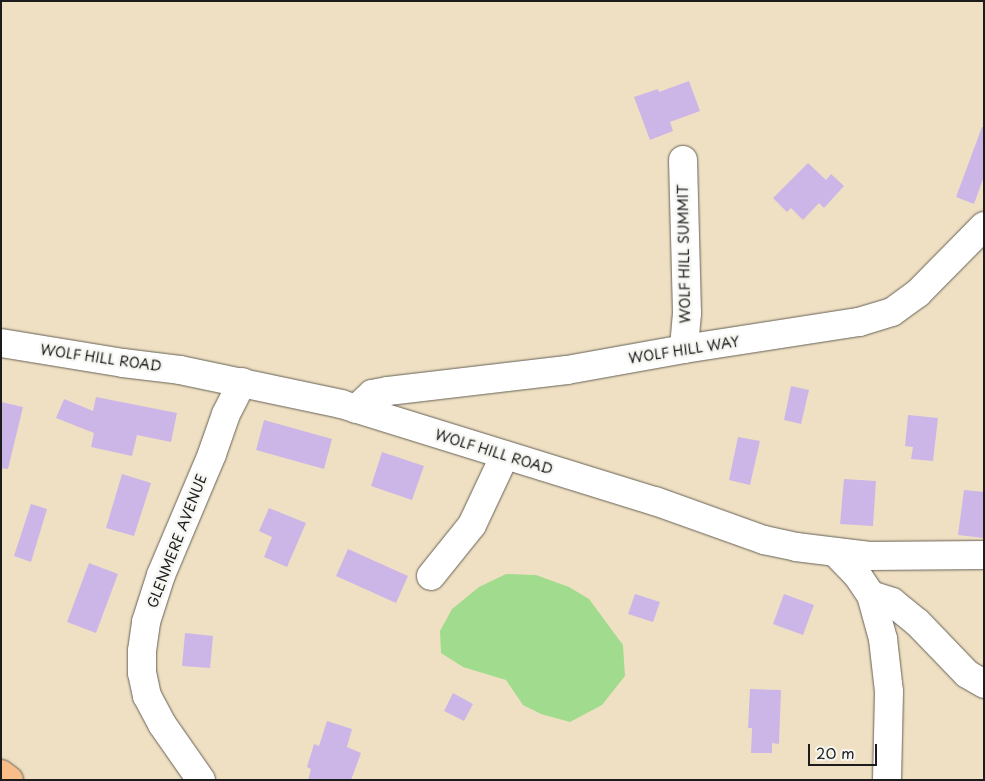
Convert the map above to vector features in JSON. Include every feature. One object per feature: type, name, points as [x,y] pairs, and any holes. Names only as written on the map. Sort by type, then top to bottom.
[{"type":"highway","points":[[1,774],[9,780]]},
{"type":"street","name":"WOLF HILL SUMMIT","points":[[683,160],[687,313],[684,349]]},
{"type":"street","name":"WOLF HILL WAY","points":[[356,409],[372,394],[388,391],[567,370],[684,349],[859,322],[892,312],[918,293],[984,226]]},
{"type":"street","name":"WOLF HILL ROAD","points":[[1,343],[123,363],[180,370],[242,382],[356,409],[655,501],[764,540],[869,556],[984,555]]},
{"type":"street","name":"GLENMERE AVENUE","points":[[201,780],[162,724],[147,696],[142,673],[142,651],[146,622],[161,575],[212,454],[226,414],[242,382]]},
{"type":"street","points":[[431,576],[472,525],[505,455]]},
{"type":"street","points":[[835,552],[858,576],[871,595],[887,665],[889,692],[887,780]]},
{"type":"street","points":[[871,595],[892,602],[917,622],[967,674],[984,684]]},
{"type":"green space","points":[[506,574],[536,575],[569,587],[589,599],[623,645],[625,676],[602,705],[570,722],[541,714],[523,705],[506,680],[463,667],[441,653],[440,631],[452,609],[479,587]]},
{"type":"building","points":[[689,81],[700,111],[670,122],[673,131],[650,140],[634,97],[658,89],[659,92]]},
{"type":"building","points":[[982,127],[984,127],[984,176],[974,204],[956,197]]},
{"type":"building","points":[[808,163],[826,180],[831,174],[844,186],[824,208],[819,203],[803,220],[791,208],[787,212],[773,198]]},
{"type":"building","points":[[791,386],[809,390],[801,424],[784,420]]},
{"type":"building","points":[[96,397],[177,413],[171,442],[137,435],[132,456],[91,447],[94,433],[56,418],[64,399],[93,411]]},
{"type":"building","points":[[1,402],[23,407],[8,469],[1,468]]},
{"type":"building","points":[[908,415],[938,418],[933,461],[911,459],[913,447],[905,446]]},
{"type":"building","points":[[264,420],[332,439],[324,469],[256,450]]},
{"type":"building","points":[[738,437],[760,441],[750,485],[729,480]]},
{"type":"building","points":[[382,452],[424,466],[412,500],[371,486]]},
{"type":"building","points":[[122,474],[151,483],[134,536],[106,528]]},
{"type":"building","points":[[844,479],[876,481],[873,526],[840,524]]},
{"type":"building","points":[[964,490],[984,492],[984,538],[958,535]]},
{"type":"building","points":[[31,504],[47,509],[31,562],[14,556]]},
{"type":"building","points":[[269,508],[306,523],[287,567],[264,557],[272,537],[259,531]]},
{"type":"building","points":[[348,549],[408,576],[396,603],[336,576]]},
{"type":"building","points":[[89,563],[118,574],[96,633],[67,622]]},
{"type":"building","points":[[635,594],[660,602],[653,622],[628,614]]},
{"type":"building","points":[[784,594],[814,605],[803,635],[773,624]]},
{"type":"building","points":[[185,633],[213,636],[210,668],[182,666]]},
{"type":"building","points":[[750,689],[781,690],[779,744],[772,743],[772,753],[751,753],[752,728],[748,728]]},
{"type":"building","points":[[453,693],[473,704],[464,721],[444,711]]},
{"type":"building","points":[[327,721],[352,729],[347,747],[361,753],[351,780],[308,780],[311,769],[307,767],[314,744],[319,746]]}]
